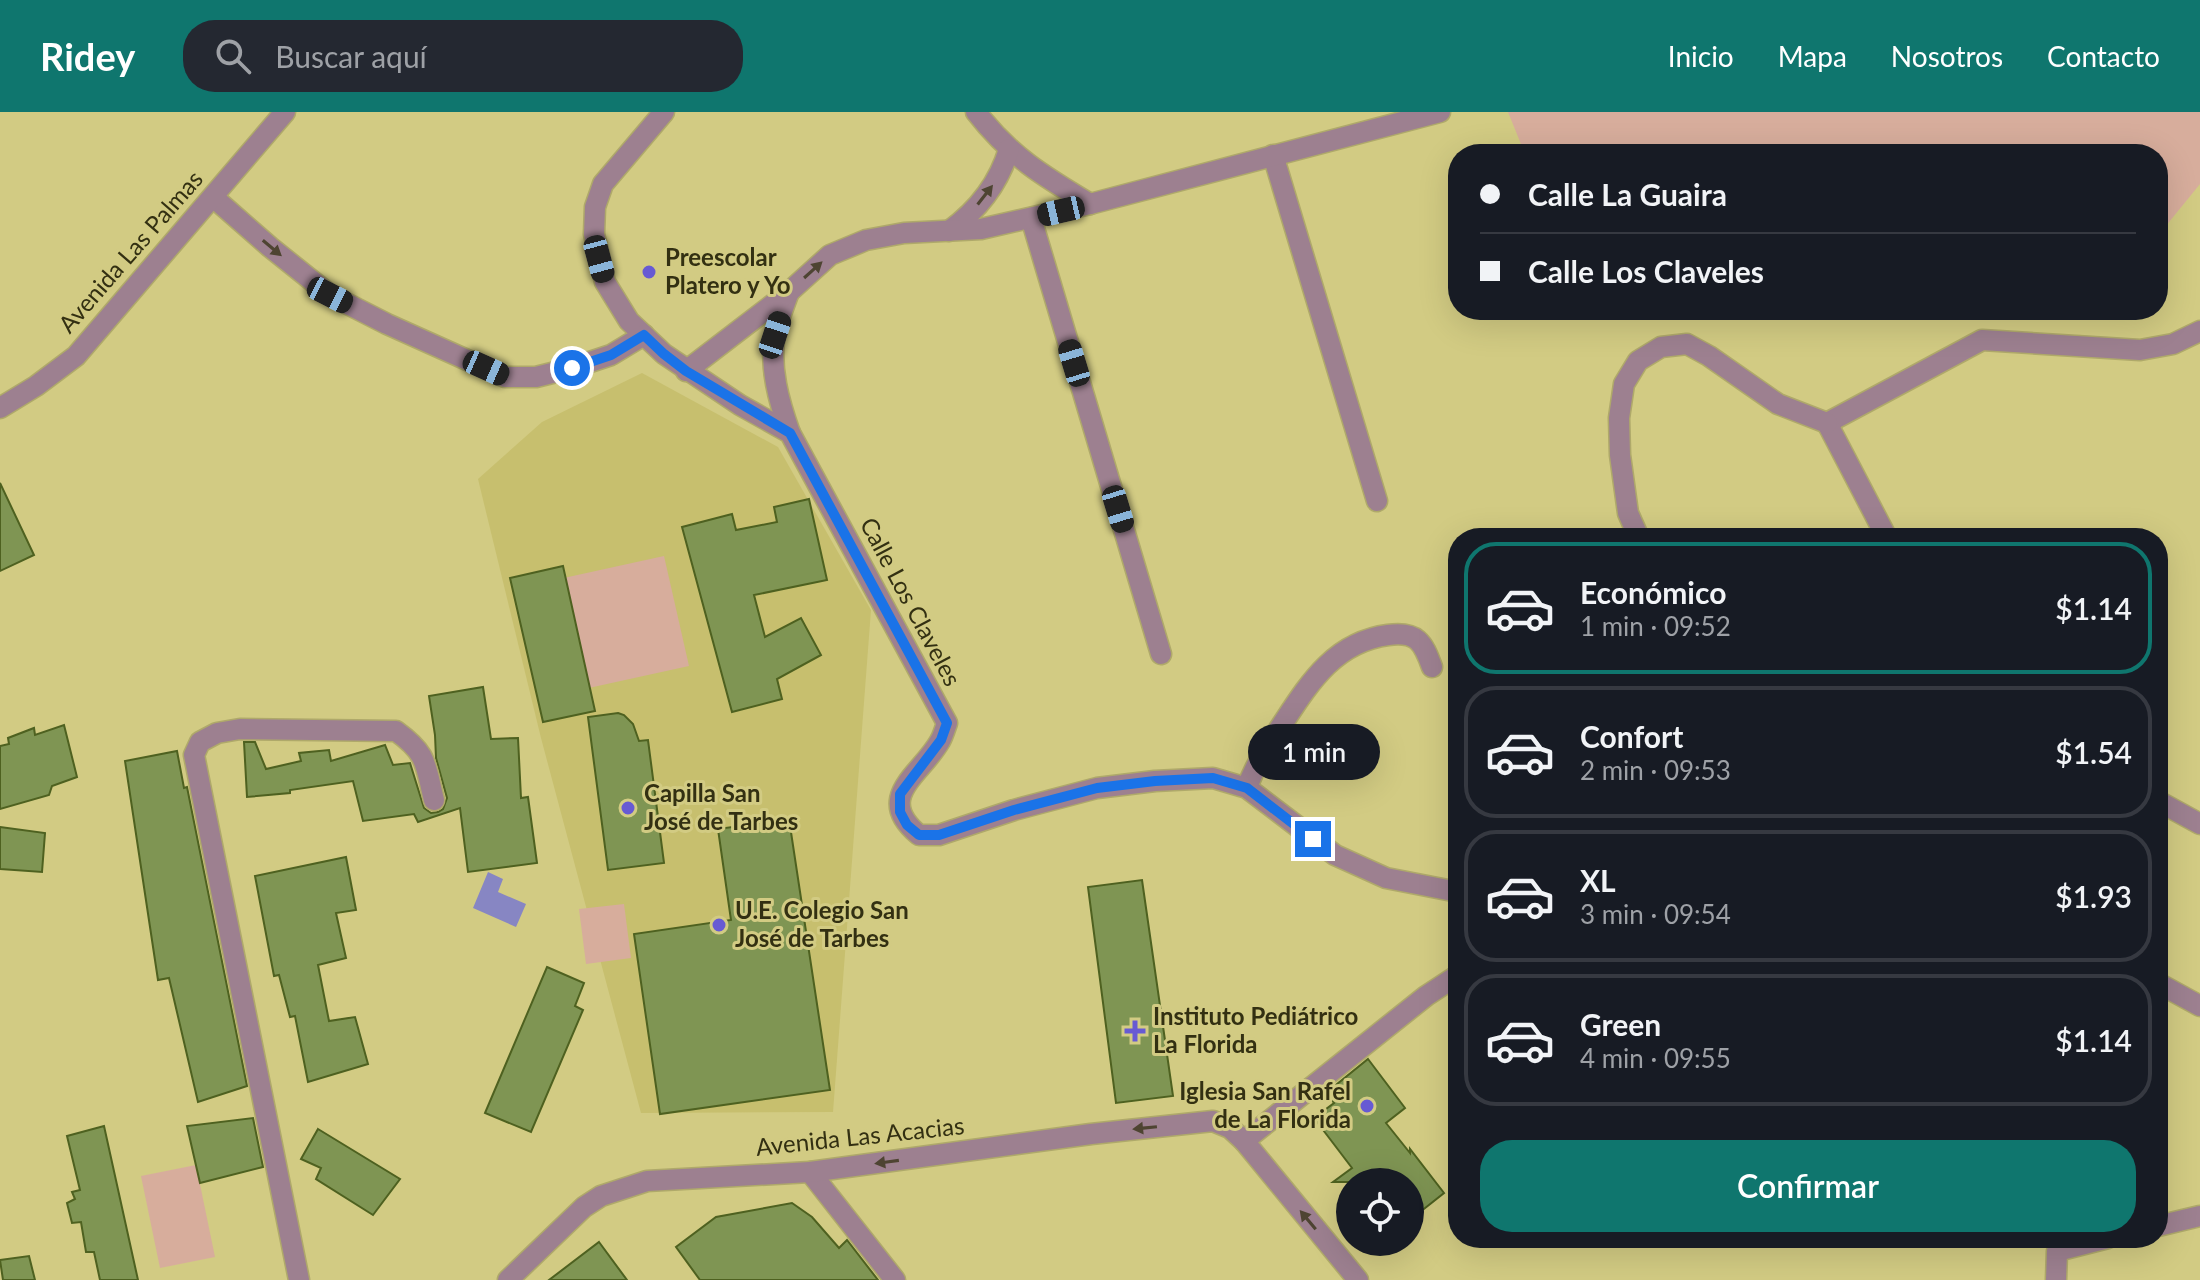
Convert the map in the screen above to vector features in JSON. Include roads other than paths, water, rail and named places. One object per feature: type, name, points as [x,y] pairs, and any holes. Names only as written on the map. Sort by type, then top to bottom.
[{"type":"street","name":"Avenida Las Palmas","points":[[0,408],[76,356],[285,112]]},
{"type":"street","points":[[664,112],[603,184],[595,207],[594,234],[605,282],[629,321],[664,354],[686,371],[790,433]]},
{"type":"street","points":[[976,112],[1009,149],[1041,175],[1090,204]]},
{"type":"street","points":[[686,371],[789,292],[830,255],[866,240],[904,233],[981,229],[1031,218],[1440,112]]},
{"type":"street","points":[[949,231],[986,195],[1003,168],[1009,149]]},
{"type":"street","points":[[1273,155],[1377,501]]},
{"type":"street","points":[[213,197],[330,295],[505,377],[536,377],[572,368],[611,355],[644,335]]},
{"type":"street","points":[[1031,218],[1161,654]]},
{"type":"street","points":[[789,292],[775,335],[775,362],[778,400],[790,433]]},
{"type":"street","points":[[1827,423],[1982,340],[2140,350],[2173,344],[2200,331]]},
{"type":"street","points":[[1635,528],[1628,513],[1620,455],[1619,418],[1624,384],[1638,361],[1661,347],[1687,344],[1778,404],[1827,423],[1882,528]]},
{"type":"street","name":"Calle Los Claveles","points":[[790,433],[947,723],[941,740],[900,794],[900,812],[907,825],[919,835],[939,835],[1014,810],[1097,788],[1213,778],[1247,788],[1335,855],[1386,878],[1448,890]]},
{"type":"street","points":[[1247,788],[1254,769],[1300,694],[1327,663],[1349,648],[1372,637],[1403,633],[1424,646],[1432,667]]},
{"type":"street","points":[[299,1280],[194,755],[200,742],[217,733],[240,729],[396,731],[423,754],[434,800]]},
{"type":"street","points":[[2168,806],[2200,824]]},
{"type":"street","points":[[1358,1280],[1244,1141],[1448,982]]},
{"type":"street","points":[[2168,988],[2200,1006]]},
{"type":"street","name":"Avenida Las Acacias","points":[[508,1280],[584,1207],[601,1196],[647,1181],[810,1172],[1091,1134],[1213,1121],[1230,1128],[1244,1141]]},
{"type":"street","points":[[810,1172],[895,1280]]},
{"type":"street","points":[[2168,1224],[2200,1216]]},
{"type":"street","points":[[2056,1248],[2056,1280]]},
{"type":"water","points":[[488,872],[503,879],[498,892],[526,904],[516,927],[473,908]]},
{"type":"place","name":"Preescolar Platero y Yo","points":[[649,272]]},
{"type":"place","name":"Capilla San José de Tarbes","points":[[628,808]]},
{"type":"place","name":"U.E. Colegio San José de Tarbes","points":[[719,925]]},
{"type":"place","name":"Instituto Pediátrico La Florida","points":[[1135,1031]]},
{"type":"place","name":"Iglesia San Rafel de La Florida","points":[[1367,1106]]}]
